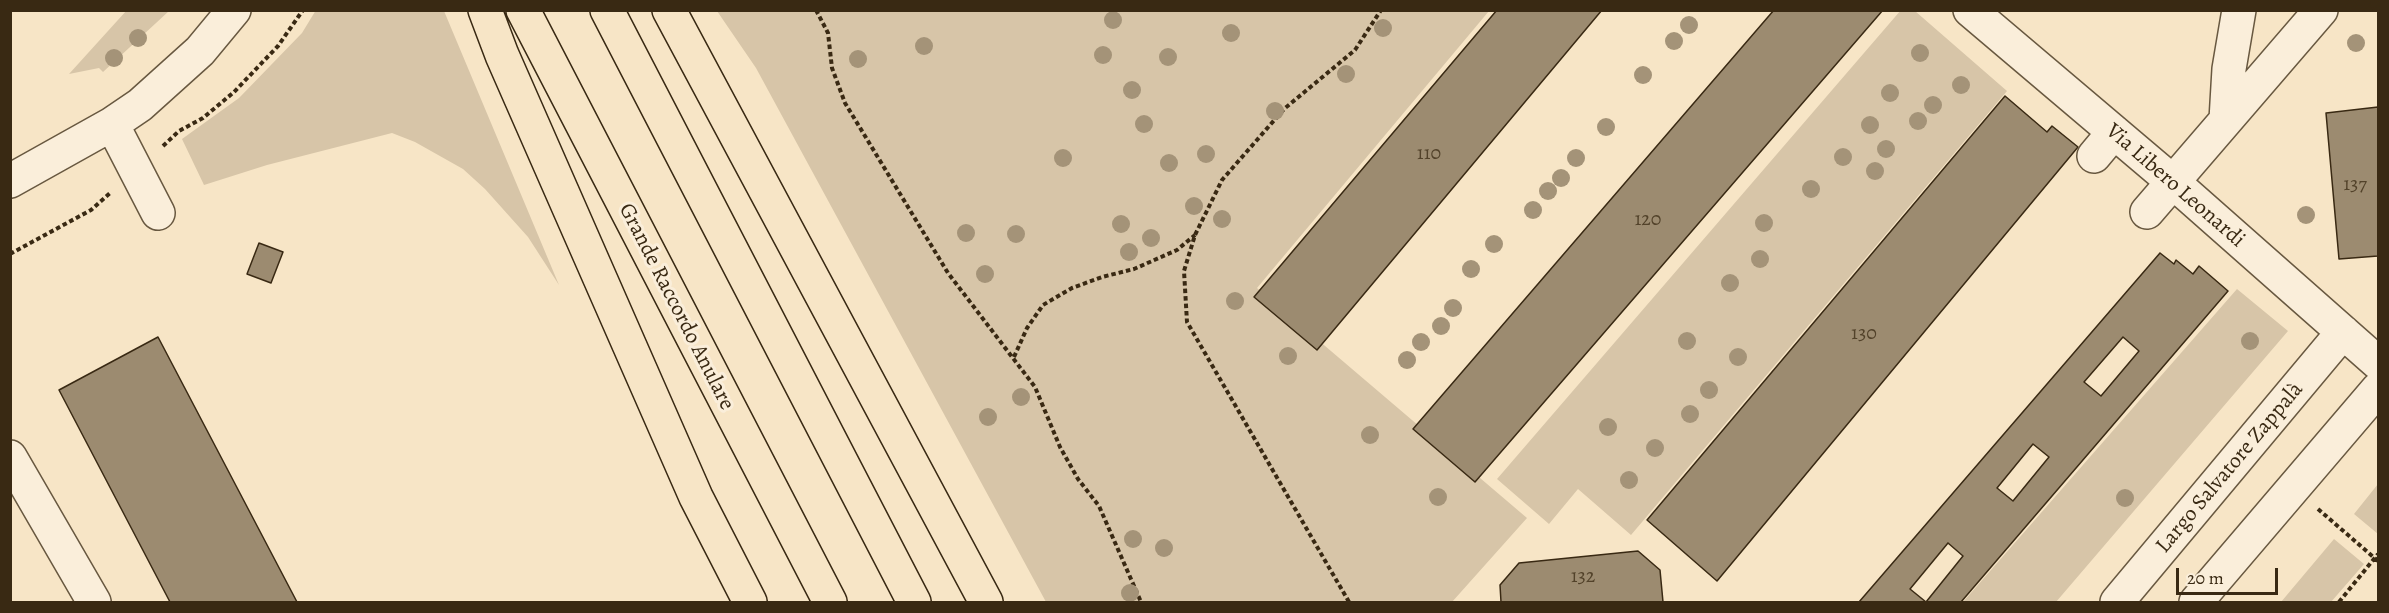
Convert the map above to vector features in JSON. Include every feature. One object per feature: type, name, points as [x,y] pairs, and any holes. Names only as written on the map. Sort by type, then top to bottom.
[{"type":"highway","points":[[485,10],[516,87],[691,486],[750,603]]},
{"type":"highway","name":"Grande Raccordo Anulare","points":[[523,10],[830,603]]},
{"type":"highway","points":[[608,10],[914,603]]},
{"type":"highway","points":[[669,10],[986,603]]},
{"type":"street","points":[[10,180],[112,124],[175,77],[234,10]]},
{"type":"street","name":"Via Libero Leonardi","points":[[1970,10],[2104,144],[2173,182],[2379,363]]},
{"type":"street","points":[[2226,120],[2229,69],[2239,10]]},
{"type":"street","points":[[2147,212],[2321,10]]},
{"type":"street","points":[[112,124],[158,213]]},
{"type":"street","name":"Largo Salvatore Zappalà","points":[[2117,603],[2343,332]]},
{"type":"street","points":[[2196,603],[2379,389]]},
{"type":"street","points":[[10,457],[93,603]]},
{"type":"path","points":[[179,131],[203,118],[234,92],[278,46],[303,10]]},
{"type":"path","points":[[816,10],[828,33],[832,68],[845,103],[864,138],[948,273],[1035,387],[1060,447],[1078,479],[1099,506],[1141,603]]},
{"type":"path","points":[[1349,603],[1187,322],[1184,271],[1195,235],[1222,180],[1284,110],[1355,50],[1381,10]]},
{"type":"path","points":[[10,254],[91,210]]},
{"type":"path","points":[[1014,357],[1027,328],[1042,305],[1072,288],[1102,276],[1134,269],[1177,250],[1195,235]]},
{"type":"path","points":[[2294,488],[2377,558],[2339,603]]},
{"type":"shaded area","points":[[127,10],[169,11],[103,72],[99,68],[69,74]]},
{"type":"shaded area","points":[[316,10],[444,11],[559,285],[528,237],[485,189],[463,169],[415,142],[392,133],[267,165],[204,185],[182,139],[239,98],[302,33]]},
{"type":"shaded area","points":[[1901,10],[1915,11],[2007,91],[1631,535],[1578,489],[1549,524],[1497,479]]},
{"type":"shaded area","points":[[717,11],[1489,11],[1257,288],[1527,518],[1452,602],[1046,602],[756,68]]},
{"type":"shaded area","points":[[2237,289],[2288,331],[2056,602],[1963,602]]},
{"type":"shaded area","points":[[2378,484],[2378,534],[2354,514]]},
{"type":"shaded area","points":[[2334,539],[2364,564],[2331,602],[2281,602]]},
{"type":"building","points":[[1497,10],[1602,10],[1317,350],[1254,297]]},
{"type":"building","points":[[1774,10],[1883,10],[1475,482],[1413,429]]},
{"type":"building","points":[[2005,96],[2047,132],[2052,126],[2078,147],[1717,581],[1647,520]]},
{"type":"building","points":[[2378,107],[2378,256],[2339,259],[2326,113]]},
{"type":"building","points":[[259,243],[283,252],[271,283],[247,274]]},
{"type":"building","points":[[2160,253],[2174,264],[2176,260],[2193,274],[2199,266],[2228,291],[1961,602],[1926,602],[1859,602]],"holes":[[[2123,337],[2139,351],[2101,396],[2084,382]],[[2033,444],[2049,457],[2013,501],[1997,488]],[[1948,543],[1963,556],[1926,602],[1910,589]]]},
{"type":"building","points":[[158,337],[297,602],[170,602],[59,390]]},
{"type":"building","points":[[1638,551],[1660,570],[1663,602],[1501,602],[1500,585],[1519,563]]}]
